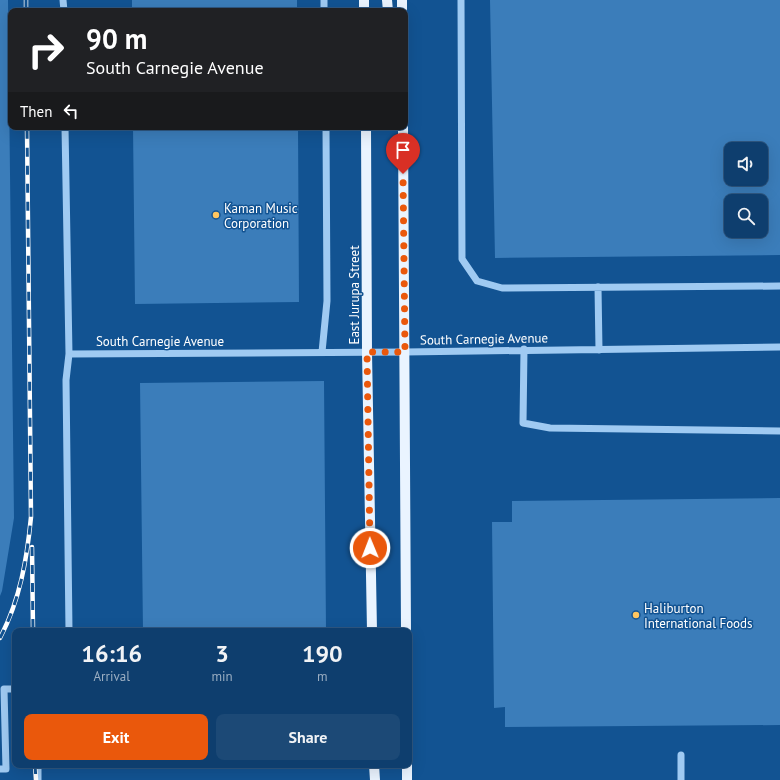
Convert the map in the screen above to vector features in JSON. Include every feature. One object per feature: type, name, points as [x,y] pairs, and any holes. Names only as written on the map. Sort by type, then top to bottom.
[{"type":"main road","name":"East Jurupa Street","points":[[366,130],[367,352],[372,628]]},
{"type":"main road","points":[[403,130],[406,628]]},
{"type":"main road","points":[[374,768],[374,780]]},
{"type":"main road","points":[[407,768],[407,780]]},
{"type":"street","points":[[461,0],[462,259],[477,281],[502,288],[780,286]]},
{"type":"street","points":[[65,130],[69,354],[66,380],[69,628]]},
{"type":"street","points":[[322,352],[327,301],[326,130]]},
{"type":"street","points":[[598,287],[599,350]]},
{"type":"street","name":"South Carnegie Avenue","points":[[69,354],[405,352],[524,349],[599,350],[780,347]]},
{"type":"street","points":[[524,349],[523,423],[550,428],[780,431]]},
{"type":"street","points":[[0,769],[6,769],[4,689],[12,689]]},
{"type":"street","points":[[680,755],[681,780]]},
{"type":"street","points":[[38,768],[38,780]]},
{"type":"building","points":[[0,0],[8,0],[8,130],[10,130],[14,518],[0,596]]},
{"type":"building","points":[[132,0],[297,0],[297,8],[132,8]]},
{"type":"building","points":[[490,0],[780,0],[780,255],[495,258]]},
{"type":"building","name":"Kaman Music Corporation","points":[[133,130],[298,130],[299,302],[135,304]]},
{"type":"building","points":[[324,381],[326,628],[143,628],[140,383]]},
{"type":"building","name":"Haliburton International Foods","points":[[780,498],[780,725],[505,727],[505,707],[494,708],[492,522],[512,522],[512,501]]},
{"type":"railway","points":[[26,0],[26,8]]},
{"type":"railway","points":[[0,638],[13,609],[22,579],[31,517],[27,130]]},
{"type":"railway","points":[[32,547],[33,628]]},
{"type":"railway","points":[[35,768],[36,780]]},
{"type":"place","name":"Kaman Music Corporation","points":[[216,215]]},
{"type":"place","name":"Haliburton International Foods","points":[[636,615]]},
{"type":"route","points":[[370,548],[367,352],[405,352],[403,174]]}]
